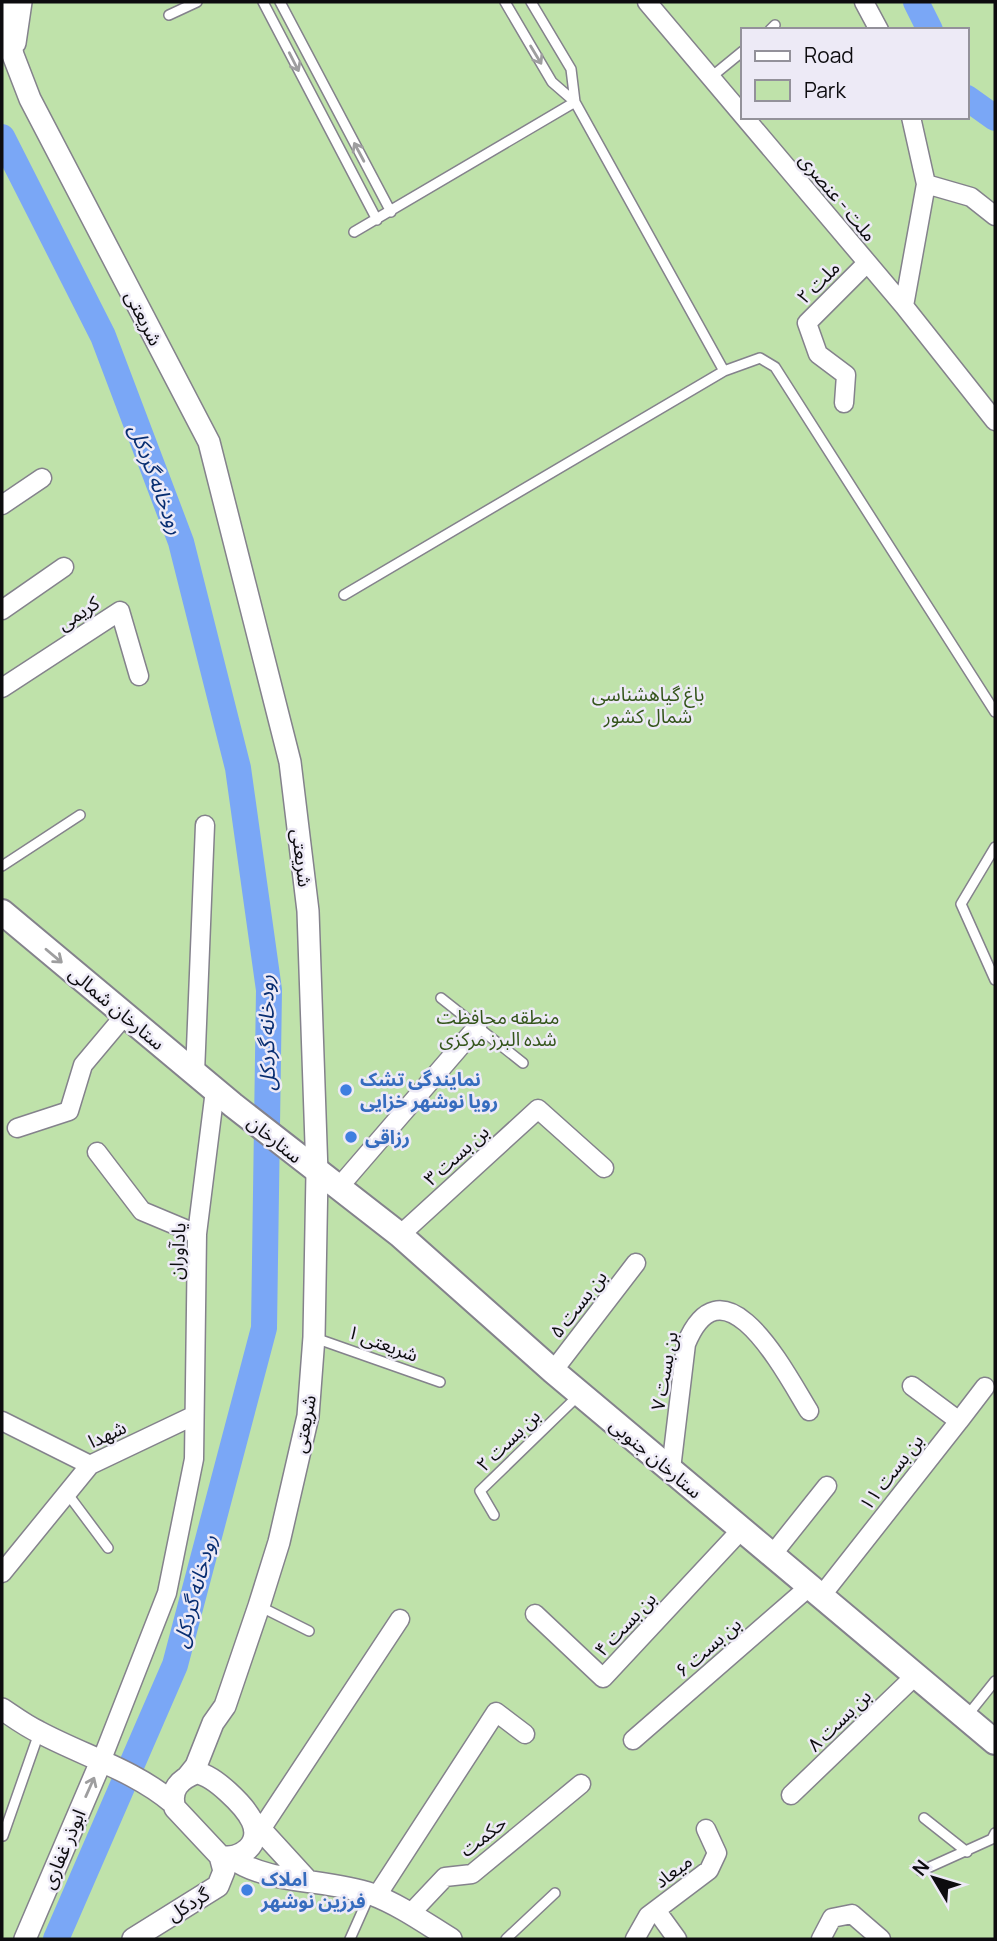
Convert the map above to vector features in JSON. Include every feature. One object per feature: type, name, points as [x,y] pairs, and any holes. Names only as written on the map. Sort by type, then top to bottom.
[{"type":"main road","name":"ستارخان شمالی","points":[[2,912],[224,1097]]},
{"type":"main road","name":"ستارخان","points":[[224,1097],[317,1173]]},
{"type":"main road","name":"ستارخان جنوبی","points":[[317,1173],[400,1235],[552,1371],[995,1742]]},
{"type":"street","points":[[13,55],[22,2]]},
{"type":"street","name":"ملت - عنصری","points":[[648,2],[741,115]]},
{"type":"street","points":[[864,2],[878,28]]},
{"type":"street","name":"شریعتی","points":[[2,4],[13,55],[30,99],[209,442],[290,762],[308,911],[317,1173],[314,1337],[308,1416],[279,1542],[225,1706]]},
{"type":"street","name":"ملت - عنصری","points":[[745,119],[904,306],[995,421]]},
{"type":"street","points":[[904,306],[926,184],[911,119]]},
{"type":"street","points":[[926,184],[971,197],[995,216]]},
{"type":"street","name":"ملت ۲","points":[[844,403],[846,375],[818,355],[807,323],[867,263]]},
{"type":"street","points":[[2,505],[42,478]]},
{"type":"street","points":[[2,610],[64,567]]},
{"type":"street","name":"کریمی","points":[[2,688],[120,611],[139,676]]},
{"type":"street","points":[[195,1073],[205,825]]},
{"type":"street","points":[[17,1128],[69,1111],[83,1065],[125,1015]]},
{"type":"street","points":[[339,1187],[477,1027]]},
{"type":"street","name":"یادآوران","points":[[114,1763],[167,1593],[194,1458],[197,1234],[224,1097]]},
{"type":"street","name":"بن بست ۳","points":[[400,1235],[538,1109],[604,1168]]},
{"type":"street","points":[[97,1152],[142,1211],[197,1234]]},
{"type":"street","name":"بن بست ۵","points":[[552,1371],[636,1263]]},
{"type":"street","name":"بن بست ۷","points":[[671,1469],[686,1344],[694,1325],[706,1312],[724,1310],[761,1333],[810,1411]]},
{"type":"street","points":[[912,1386],[958,1421]]},
{"type":"street","name":"بن بست ۱۱","points":[[816,1590],[985,1387]]},
{"type":"street","name":"شهدا","points":[[2,1421],[90,1465],[193,1416]]},
{"type":"street","points":[[2,1573],[90,1465]]},
{"type":"street","points":[[772,1555],[827,1486]]},
{"type":"street","name":"بن بست ۴","points":[[535,1614],[603,1678],[741,1530]]},
{"type":"street","name":"بن بست ۶","points":[[633,1740],[816,1590]]},
{"type":"street","points":[[226,1857],[249,1848],[256,1826],[400,1619]]},
{"type":"street","name":"بن بست ۸","points":[[791,1795],[916,1675]]},
{"type":"street","points":[[171,1782],[196,1766],[213,1723],[225,1706]]},
{"type":"street","points":[[216,1780],[212,1767],[225,1727],[225,1706]]},
{"type":"street","points":[[2,1709],[39,1733],[171,1782],[203,1773],[216,1780],[306,1879]]},
{"type":"street","points":[[373,1895],[496,1712],[525,1734]]},
{"type":"street","name":"ابوذر غفاری","points":[[25,1939],[114,1763]]},
{"type":"street","points":[[171,1782],[173,1803],[179,1815],[226,1857],[257,1872],[306,1879],[373,1895],[411,1913],[451,1939]]},
{"type":"street","name":"حکمت","points":[[411,1913],[445,1877],[472,1874],[581,1784]]},
{"type":"street","name":"میعاد","points":[[635,1939],[648,1916],[709,1870],[717,1853],[706,1829]]},
{"type":"street","name":"گردکل","points":[[133,1939],[218,1886],[226,1857]]},
{"type":"street","points":[[656,1910],[677,1939]]},
{"type":"street","points":[[821,1939],[832,1919],[852,1914],[881,1939]]},
{"type":"lane","points":[[169,15],[197,2]]},
{"type":"lane","points":[[263,2],[377,220]]},
{"type":"lane","points":[[280,2],[391,212]]},
{"type":"lane","points":[[505,2],[552,82],[575,102],[724,371]]},
{"type":"lane","points":[[531,2],[571,69],[575,102]]},
{"type":"lane","points":[[710,78],[741,53]]},
{"type":"lane","points":[[354,232],[575,102]]},
{"type":"lane","points":[[344,595],[724,371],[760,358],[775,367],[995,712]]},
{"type":"lane","points":[[2,866],[80,815]]},
{"type":"lane","points":[[995,847],[961,904],[995,980]]},
{"type":"lane","points":[[441,998],[523,1063]]},
{"type":"lane","name":"شریعتی ۱","points":[[314,1337],[440,1382]]},
{"type":"lane","name":"بن بست ۲","points":[[494,1515],[480,1491],[580,1394]]},
{"type":"lane","points":[[67,1493],[108,1548]]},
{"type":"lane","points":[[259,1606],[309,1632]]},
{"type":"lane","points":[[966,1717],[995,1681]]},
{"type":"lane","points":[[3,1836],[39,1733]]},
{"type":"lane","points":[[924,1818],[967,1852]]},
{"type":"lane","points":[[921,1871],[967,1852],[992,1839],[995,1833]]},
{"type":"lane","points":[[506,1939],[555,1893]]},
{"type":"lane","points":[[350,1939],[373,1895]]},
{"type":"green space","name":"منطقه محافظت شده البرز مرکزی","points":[[2,2],[995,2],[995,1939],[2,1939]]},
{"type":"waterway","points":[[916,2],[929,28]]},
{"type":"waterway","points":[[969,99],[995,118]]},
{"type":"waterway","name":"رودخانه گردکل","points":[[2,137],[103,336],[181,542],[238,768],[269,990],[264,1328],[175,1665],[56,1939]]},
{"type":"place","name":"نمایندگی تشک رویا نوشهر خزایی","points":[[346,1090]]},
{"type":"place","name":"رزاقی","points":[[351,1137]]},
{"type":"place","name":"املاک فرزین نوشهر","points":[[247,1890]]},
{"type":"park label","name":"باغ گیاهشناسی شمال کشور","points":[[648,705]]}]
